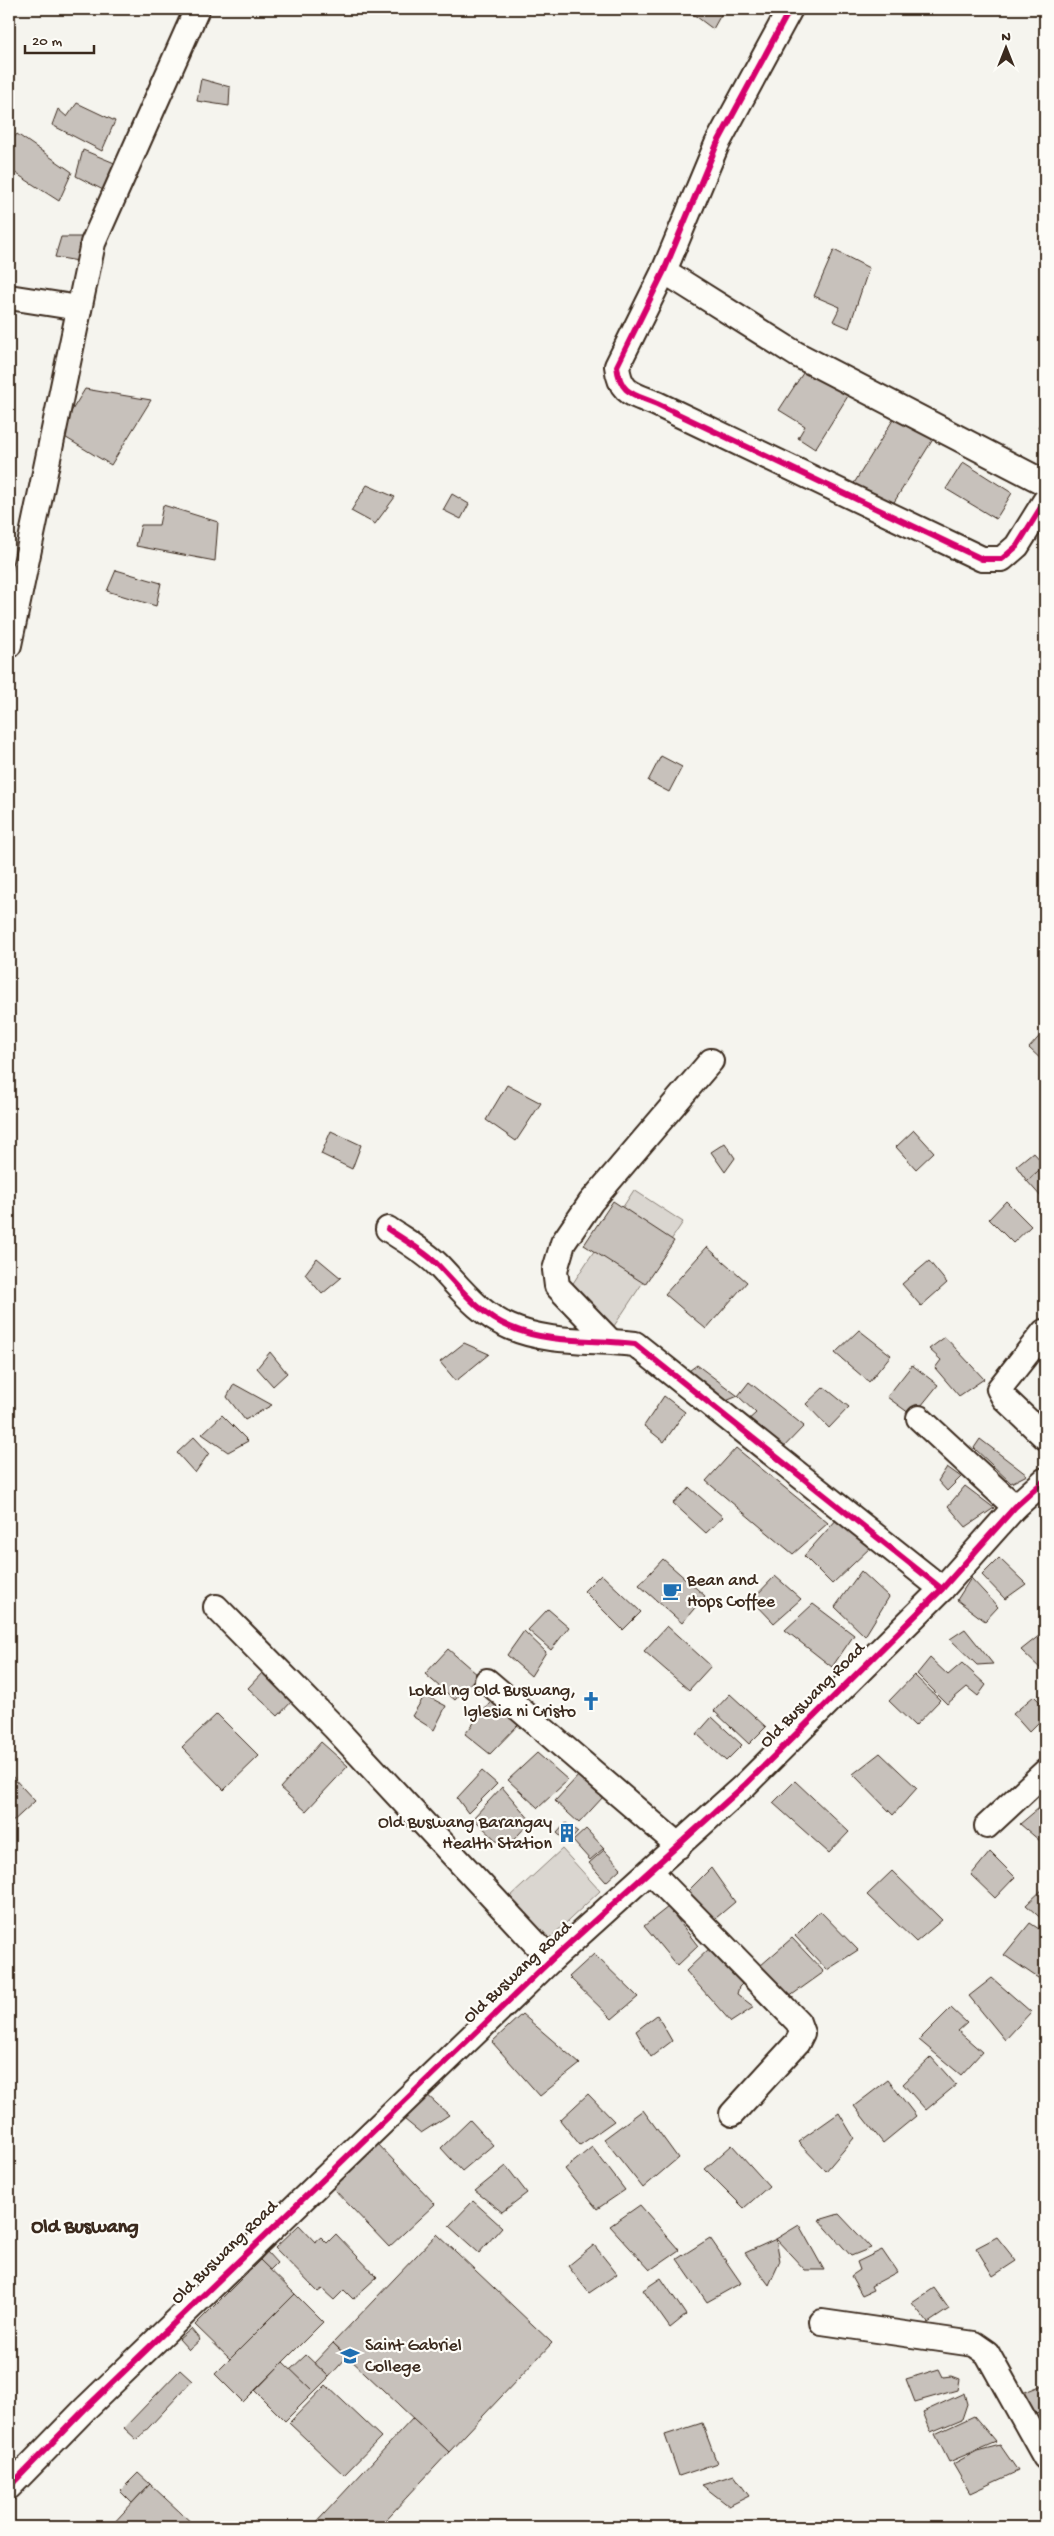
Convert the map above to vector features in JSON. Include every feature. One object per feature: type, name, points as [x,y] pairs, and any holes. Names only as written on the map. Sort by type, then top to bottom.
[{"type":"street","points":[[9,645],[93,243],[197,9]]},
{"type":"street","points":[[790,9],[717,144],[664,271],[617,366],[618,380],[626,392],[657,404],[982,559],[1002,559],[1017,546],[1045,500]]},
{"type":"street","points":[[664,271],[796,354],[1045,484]]},
{"type":"street","points":[[9,297],[79,308]]},
{"type":"street","points":[[610,1341],[557,1286],[555,1270],[563,1244],[591,1202],[711,1061]]},
{"type":"street","points":[[388,1229],[437,1264],[474,1305],[510,1327],[556,1339],[634,1344],[942,1589]]},
{"type":"street","points":[[1044,1332],[999,1389],[1004,1398],[1045,1437]]},
{"type":"street","points":[[919,1418],[1016,1507]]},
{"type":"street","name":"Old Buswang Road","points":[[9,2487],[86,2408],[551,1960],[651,1872],[746,1784],[942,1589],[1016,1507],[1045,1480]]},
{"type":"street","points":[[216,1607],[335,1728],[551,1960]]},
{"type":"street","points":[[487,1681],[679,1846]]},
{"type":"street","points":[[987,1826],[1045,1772]]},
{"type":"street","points":[[651,1872],[798,2022],[802,2033],[797,2043],[732,2114]]},
{"type":"street","points":[[822,2322],[974,2344],[987,2353],[1045,2457]]},
{"type":"shaded area","points":[[634,1190],[683,1222],[610,1332],[562,1300]]},
{"type":"shaded area","points":[[562,1849],[600,1891],[537,1950],[498,1908]]},
{"type":"building","points":[[690,9],[719,9],[723,11],[713,29],[689,11]]},
{"type":"building","points":[[201,79],[230,87],[229,106],[197,101]]},
{"type":"building","points":[[77,103],[115,121],[102,151],[52,125],[58,109],[67,117]]},
{"type":"building","points":[[17,134],[72,172],[59,201],[9,169],[9,144]]},
{"type":"building","points":[[83,150],[117,164],[107,192],[76,176]]},
{"type":"building","points":[[61,237],[89,237],[84,262],[55,257]]},
{"type":"building","points":[[834,250],[869,268],[849,328],[833,321],[840,307],[814,296]]},
{"type":"building","points":[[805,370],[848,396],[815,449],[798,438],[805,426],[779,410]]},
{"type":"building","points":[[85,389],[151,400],[111,465],[58,433]]},
{"type":"building","points":[[1045,414],[1045,432],[1038,427]]},
{"type":"building","points":[[896,415],[935,436],[891,507],[853,485]]},
{"type":"building","points":[[963,462],[1012,493],[996,519],[946,489]]},
{"type":"building","points":[[367,485],[395,497],[375,524],[351,511]]},
{"type":"building","points":[[452,494],[469,504],[461,519],[443,510]]},
{"type":"building","points":[[163,505],[218,522],[215,561],[136,546],[141,525],[159,525]]},
{"type":"building","points":[[116,570],[161,583],[156,606],[107,591]]},
{"type":"building","points":[[661,756],[682,767],[669,792],[648,781]]},
{"type":"building","points":[[1045,1030],[1045,1063],[1029,1048]]},
{"type":"building","points":[[507,1085],[541,1103],[516,1141],[486,1120]]},
{"type":"building","points":[[914,1130],[934,1152],[916,1169],[896,1147]]},
{"type":"building","points":[[331,1131],[361,1145],[352,1169],[321,1154]]},
{"type":"building","points":[[725,1143],[735,1158],[725,1172],[711,1152]]},
{"type":"building","points":[[1033,1152],[1045,1165],[1027,1181],[1016,1166]]},
{"type":"building","points":[[1045,1165],[1045,1197],[1043,1199],[1027,1181]]},
{"type":"building","points":[[613,1201],[674,1241],[645,1284],[584,1245]]},
{"type":"building","points":[[1006,1201],[1031,1226],[1013,1243],[989,1219]]},
{"type":"building","points":[[707,1247],[747,1282],[706,1329],[665,1294]]},
{"type":"building","points":[[317,1258],[341,1278],[322,1294],[305,1274]]},
{"type":"building","points":[[929,1261],[947,1283],[921,1306],[902,1284]]},
{"type":"building","points":[[859,1330],[891,1355],[869,1382],[835,1353]]},
{"type":"building","points":[[945,1337],[984,1379],[959,1396],[935,1368],[941,1360],[929,1349]]},
{"type":"building","points":[[464,1343],[489,1354],[456,1381],[440,1362]]},
{"type":"building","points":[[270,1352],[287,1373],[273,1386],[257,1368]]},
{"type":"building","points":[[697,1365],[738,1396],[719,1404],[686,1373]]},
{"type":"building","points":[[912,1365],[938,1385],[913,1416],[887,1397]]},
{"type":"building","points":[[749,1382],[804,1426],[778,1453],[746,1422],[756,1413],[738,1396]]},
{"type":"building","points":[[234,1384],[272,1405],[245,1420],[227,1397]]},
{"type":"building","points":[[824,1387],[849,1407],[829,1428],[806,1404]]},
{"type":"building","points":[[664,1396],[685,1412],[664,1442],[644,1426]]},
{"type":"building","points":[[222,1415],[248,1441],[228,1452],[202,1434]]},
{"type":"building","points":[[194,1437],[209,1453],[195,1473],[177,1453]]},
{"type":"building","points":[[980,1439],[1027,1475],[1011,1483],[974,1448]]},
{"type":"building","points":[[736,1448],[828,1523],[793,1554],[706,1481]]},
{"type":"building","points":[[947,1467],[961,1477],[947,1491],[938,1481]]},
{"type":"building","points":[[965,1486],[994,1508],[966,1527],[948,1506]]},
{"type":"building","points":[[690,1488],[723,1517],[706,1533],[673,1503]]},
{"type":"building","points":[[838,1518],[872,1546],[832,1584],[804,1556]]},
{"type":"building","points":[[999,1558],[1026,1584],[1005,1599],[982,1575]]},
{"type":"building","name":"Bean and Hops Coffee","points":[[663,1559],[705,1596],[682,1623],[639,1585]]},
{"type":"building","points":[[861,1571],[889,1597],[865,1636],[835,1607]]},
{"type":"building","points":[[601,1574],[641,1612],[623,1630],[584,1591]]},
{"type":"building","points":[[775,1576],[801,1599],[774,1623],[752,1600]]},
{"type":"building","points":[[971,1578],[998,1607],[985,1621],[957,1600]]},
{"type":"building","points":[[813,1604],[854,1635],[832,1667],[785,1630]]},
{"type":"building","points":[[548,1609],[569,1627],[551,1650],[528,1630]]},
{"type":"building","points":[[667,1626],[711,1666],[689,1690],[644,1651]]},
{"type":"building","points":[[965,1629],[993,1664],[977,1665],[950,1639]]},
{"type":"building","points":[[524,1631],[546,1652],[531,1676],[507,1655]]},
{"type":"building","points":[[1045,1631],[1045,1673],[1021,1650]]},
{"type":"building","points":[[448,1649],[478,1675],[455,1700],[425,1674]]},
{"type":"building","points":[[930,1658],[948,1675],[962,1663],[986,1685],[978,1696],[967,1687],[947,1704],[917,1674]]},
{"type":"building","points":[[263,1672],[294,1699],[278,1716],[248,1688]]},
{"type":"building","points":[[914,1675],[940,1700],[915,1726],[889,1701]]},
{"type":"building","points":[[730,1694],[766,1727],[749,1744],[714,1711]]},
{"type":"building","points":[[425,1695],[446,1706],[434,1730],[412,1716]]},
{"type":"building","points":[[1034,1696],[1045,1707],[1045,1716],[1029,1732],[1013,1714]]},
{"type":"building","points":[[493,1699],[521,1722],[490,1754],[465,1734]]},
{"type":"building","points":[[217,1714],[259,1756],[224,1790],[182,1747]]},
{"type":"building","points":[[712,1717],[742,1745],[726,1761],[697,1734]]},
{"type":"building","points":[[321,1742],[348,1766],[306,1811],[280,1788]]},
{"type":"building","points":[[537,1753],[568,1780],[538,1808],[508,1780]]},
{"type":"building","points":[[880,1753],[917,1788],[893,1815],[853,1774]]},
{"type":"building","points":[[482,1771],[497,1784],[468,1813],[457,1798]]},
{"type":"building","points":[[9,1773],[35,1801],[9,1825]]},
{"type":"building","points":[[580,1774],[604,1796],[579,1823],[555,1801]]},
{"type":"building","points":[[795,1781],[849,1832],[829,1853],[773,1803]]},
{"type":"building","points":[[502,1787],[531,1821],[505,1849],[473,1818]]},
{"type":"building","points":[[1045,1803],[1045,1837],[1040,1841],[1020,1824]]},
{"type":"building","name":"Old Buswang Barangay Health Station","points":[[566,1823],[578,1832],[568,1843],[557,1833]]},
{"type":"building","points":[[586,1829],[604,1848],[590,1860],[573,1841]]},
{"type":"building","points":[[604,1850],[621,1868],[606,1882],[589,1863]]},
{"type":"building","points":[[990,1852],[1015,1877],[995,1898],[971,1875]]},
{"type":"building","points":[[711,1868],[735,1902],[710,1923],[688,1891]]},
{"type":"building","points":[[892,1871],[942,1920],[916,1942],[867,1895]]},
{"type":"building","points":[[1045,1887],[1045,1922],[1026,1905]]},
{"type":"building","points":[[668,1907],[698,1946],[677,1966],[644,1926]]},
{"type":"building","points":[[820,1911],[858,1950],[827,1970],[795,1936]]},
{"type":"building","points":[[1030,1923],[1045,1933],[1045,1973],[1041,1980],[1004,1955]]},
{"type":"building","points":[[792,1938],[824,1972],[789,1997],[760,1966]]},
{"type":"building","points":[[715,1943],[747,1979],[739,1987],[737,1994],[754,2007],[731,2022],[686,1971]]},
{"type":"building","points":[[594,1954],[638,1997],[612,2019],[569,1977]]},
{"type":"building","points":[[992,1978],[1031,2012],[1005,2040],[969,1996]]},
{"type":"building","points":[[951,2008],[967,2023],[958,2031],[982,2052],[961,2075],[919,2040]]},
{"type":"building","points":[[522,2014],[580,2064],[540,2096],[492,2042]]},
{"type":"building","points":[[657,2015],[672,2041],[651,2057],[636,2031]]},
{"type":"building","points":[[931,2057],[956,2085],[926,2110],[903,2084]]},
{"type":"building","points":[[888,2080],[916,2116],[883,2143],[854,2106]]},
{"type":"building","points":[[424,2092],[449,2115],[421,2133],[399,2115]]},
{"type":"building","points":[[588,2094],[614,2121],[580,2145],[560,2120]]},
{"type":"building","points":[[643,2110],[678,2158],[643,2188],[604,2139]]},
{"type":"building","points":[[839,2113],[854,2138],[826,2171],[798,2142]]},
{"type":"building","points":[[470,2120],[493,2145],[462,2171],[441,2148]]},
{"type":"building","points":[[377,2143],[435,2204],[389,2247],[332,2187]]},
{"type":"building","points":[[732,2145],[769,2186],[744,2208],[705,2169]]},
{"type":"building","points":[[592,2147],[625,2190],[597,2209],[565,2169]]},
{"type":"building","points":[[506,2166],[527,2193],[502,2212],[475,2191]]},
{"type":"building","points":[[473,2201],[502,2227],[479,2253],[449,2226]]},
{"type":"building","points":[[640,2205],[679,2250],[650,2270],[610,2226]]},
{"type":"building","points":[[839,2214],[871,2248],[851,2256],[819,2220]]},
{"type":"building","points":[[299,2225],[315,2242],[321,2237],[327,2243],[336,2234],[377,2277],[353,2299],[344,2290],[334,2300],[322,2289],[318,2292],[275,2248]]},
{"type":"building","points":[[799,2225],[824,2270],[805,2270],[776,2239]]},
{"type":"building","points":[[437,2234],[552,2343],[449,2452],[333,2343]]},
{"type":"building","points":[[997,2237],[1016,2261],[993,2276],[976,2248]]},
{"type":"building","points":[[710,2238],[741,2283],[707,2302],[677,2259]]},
{"type":"building","points":[[776,2239],[780,2261],[769,2285],[745,2253]]},
{"type":"building","points":[[594,2245],[617,2274],[589,2293],[568,2266]]},
{"type":"building","points":[[882,2250],[897,2272],[871,2286],[873,2290],[862,2295],[851,2276],[860,2270],[857,2262]]},
{"type":"building","points":[[267,2252],[277,2263],[270,2270],[260,2260]]},
{"type":"building","points":[[260,2260],[295,2294],[230,2359],[195,2325]]},
{"type":"building","points":[[661,2278],[686,2315],[670,2328],[643,2290]]},
{"type":"building","points":[[934,2288],[949,2309],[928,2323],[912,2303]]},
{"type":"building","points":[[295,2294],[323,2322],[243,2402],[215,2374]]},
{"type":"building","points":[[191,2329],[200,2340],[189,2350],[179,2339]]},
{"type":"building","points":[[333,2343],[347,2357],[329,2377],[314,2363]]},
{"type":"building","points":[[306,2355],[329,2377],[314,2392],[290,2370]]},
{"type":"building","points":[[283,2362],[314,2392],[285,2421],[255,2391]]},
{"type":"building","points":[[939,2369],[943,2377],[951,2376],[959,2379],[957,2390],[915,2402],[906,2379]]},
{"type":"building","points":[[180,2370],[192,2381],[137,2440],[124,2428]]},
{"type":"building","points":[[1045,2384],[1045,2397],[1040,2401],[1040,2413],[1028,2416],[1020,2394]]},
{"type":"building","points":[[326,2385],[381,2437],[344,2475],[289,2423]]},
{"type":"building","points":[[964,2393],[967,2404],[962,2419],[931,2432],[923,2412]]},
{"type":"building","points":[[974,2416],[996,2442],[949,2462],[935,2434]]},
{"type":"building","points":[[413,2418],[449,2452],[379,2527],[312,2527]]},
{"type":"building","points":[[702,2423],[717,2463],[679,2476],[665,2435]]},
{"type":"building","points":[[1000,2445],[1018,2471],[970,2493],[953,2464],[977,2451]]},
{"type":"building","points":[[138,2473],[150,2484],[132,2503],[120,2491]]},
{"type":"building","points":[[734,2475],[749,2496],[729,2506],[702,2485]]},
{"type":"building","points":[[150,2484],[196,2527],[110,2527]]},
{"type":"cycle path","points":[[790,9],[717,144],[664,271],[617,366],[621,382],[629,392],[635,395],[982,559],[1002,559],[1017,546],[1045,501]]},
{"type":"cycle path","points":[[388,1229],[420,1250],[438,1265],[479,1308],[499,1322],[525,1332],[556,1339],[635,1344],[942,1589]]},
{"type":"cycle path","points":[[9,2487],[86,2408],[551,1960],[746,1784],[942,1589],[1015,1507],[1045,1480]]},
{"type":"place","name":"Bean and Hops Coffee","points":[[672,1591]]},
{"type":"place","name":"Lokal ng Old Buswang, Iglesia ni Cristo","points":[[591,1701]]},
{"type":"place","name":"Old Buswang Barangay Health Station","points":[[567,1833]]},
{"type":"place","name":"Saint Gabriel College","points":[[350,2356]]},
{"type":"district","name":"Old Buswang","points":[[85,2228]]}]
